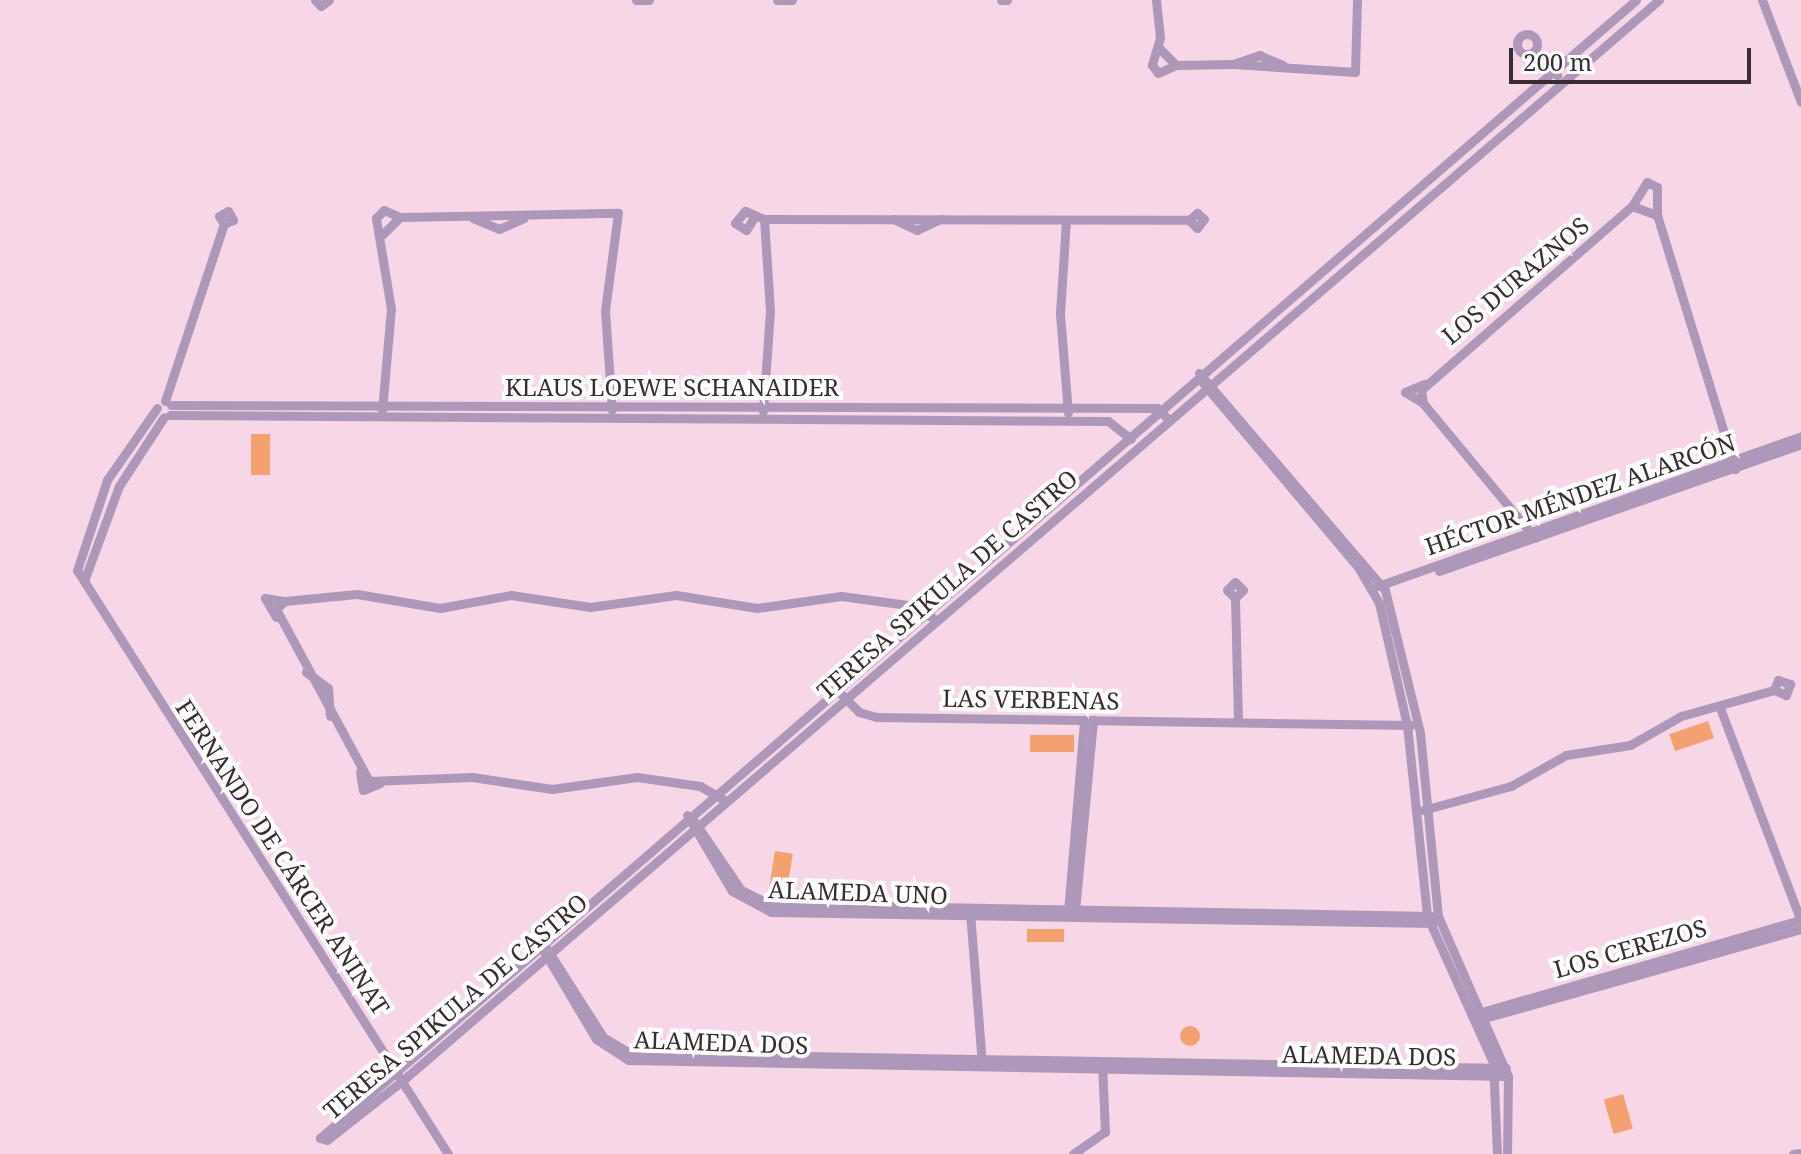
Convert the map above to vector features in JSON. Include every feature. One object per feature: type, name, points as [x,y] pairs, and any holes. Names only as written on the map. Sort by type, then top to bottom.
[{"type":"street","points":[[315,0],[321,6],[329,0]]},
{"type":"street","points":[[636,0],[649,0]]},
{"type":"street","points":[[777,0],[792,0]]},
{"type":"street","points":[[1001,0],[1007,0]]},
{"type":"street","points":[[1156,0],[1159,48],[1154,71],[1176,65],[1233,64],[1263,55],[1283,65],[1336,66],[1357,71],[1353,50],[1357,0]]},
{"type":"street","name":"TERESA SPIKULA DE CASTRO","points":[[1636,0],[1157,408],[393,1068],[320,1138],[327,1140],[402,1081],[1208,384],[1659,0]]},
{"type":"street","points":[[1762,0],[1801,102]]},
{"type":"street","points":[[1159,48],[1176,65]]},
{"type":"street","points":[[1336,66],[1353,50]]},
{"type":"street","points":[[1534,52],[1563,82]]},
{"type":"street","name":"LOS DURAZNOS","points":[[1424,384],[1632,206],[1652,182],[1657,215],[1733,466]]},
{"type":"street","points":[[1406,196],[1416,207]]},
{"type":"street","points":[[1632,206],[1657,215]]},
{"type":"street","points":[[382,419],[391,317],[380,211],[400,217],[473,218],[499,229],[524,218],[595,218],[618,213],[612,238],[605,311],[612,419]]},
{"type":"street","points":[[383,234],[400,217]]},
{"type":"street","points":[[595,218],[612,238]]},
{"type":"street","points":[[763,419],[770,311],[759,219],[893,219],[917,230],[941,219],[1189,220]]},
{"type":"street","points":[[1066,220],[1060,314],[1067,421]]},
{"type":"street","points":[[165,409],[224,224]]},
{"type":"street","points":[[1199,373],[1379,589],[1413,725],[1434,920],[1501,1072],[1507,1154]]},
{"type":"street","points":[[1423,403],[1424,384],[1405,392],[1423,403],[1533,535]]},
{"type":"street","name":"KLAUS LOEWE SCHANAIDER","points":[[165,409],[383,405],[1157,408]]},
{"type":"street","points":[[1157,408],[1168,419]]},
{"type":"street","name":"KLAUS LOEWE SCHANAIDER","points":[[165,409],[382,419],[1111,421],[1136,446]]},
{"type":"street","name":"FERNANDO DE CÁRCER ANINAT","points":[[165,409],[104,487],[77,562],[84,581],[448,1154]]},
{"type":"street","name":"HÉCTOR MÉNDEZ ALARCÓN","points":[[1733,466],[1801,436]]},
{"type":"street","name":"HÉCTOR MÉNDEZ ALARCÓN","points":[[1379,589],[1801,444]]},
{"type":"street","points":[[726,801],[714,791],[629,777],[552,789],[472,777],[380,783],[363,790],[360,772],[330,716],[326,685],[306,672],[276,617],[285,601],[357,594],[440,608],[519,595],[597,607],[676,595],[757,608],[841,596],[924,609],[936,620]]},
{"type":"street","points":[[1235,598],[1238,722]]},
{"type":"street","name":"LAS VERBENAS","points":[[835,688],[876,717],[1413,725]]},
{"type":"street","points":[[1421,810],[1511,786],[1566,755],[1630,745],[1681,716],[1720,708],[1774,690]]},
{"type":"street","name":"LOS CEREZOS","points":[[1478,1017],[1801,921],[1720,708]]},
{"type":"street","points":[[1072,914],[1088,720]]},
{"type":"street","name":"ALAMEDA UNO","points":[[687,815],[735,895],[764,911],[970,911],[1434,920]]},
{"type":"street","points":[[970,911],[982,1063]]},
{"type":"street","name":"LOS CEREZOS","points":[[1478,1017],[1801,929]]},
{"type":"street","name":"ALAMEDA DOS","points":[[539,943],[599,1044],[622,1059],[1501,1072]]},
{"type":"street","points":[[1073,1154],[1105,1132],[1102,1066]]},
{"type":"street","points":[[1497,1154],[1501,1072]]},
{"type":"street","points":[[1793,1154],[1801,1153]]},
{"type":"shaded area","points":[[251,434],[270,434],[270,475],[251,475]]},
{"type":"shaded area","points":[[1708,721],[1714,738],[1675,751],[1669,734]]},
{"type":"shaded area","points":[[1030,735],[1074,735],[1074,752],[1030,752]]},
{"type":"shaded area","points":[[775,851],[793,854],[787,893],[769,891]]},
{"type":"shaded area","points":[[1027,929],[1064,929],[1064,942],[1027,942]]},
{"type":"shaded area","points":[[1190,1026],[1197,1029],[1200,1036],[1197,1043],[1190,1046],[1183,1043],[1180,1036],[1183,1029]]},
{"type":"shaded area","points":[[1623,1094],[1633,1129],[1614,1134],[1604,1100]]}]
